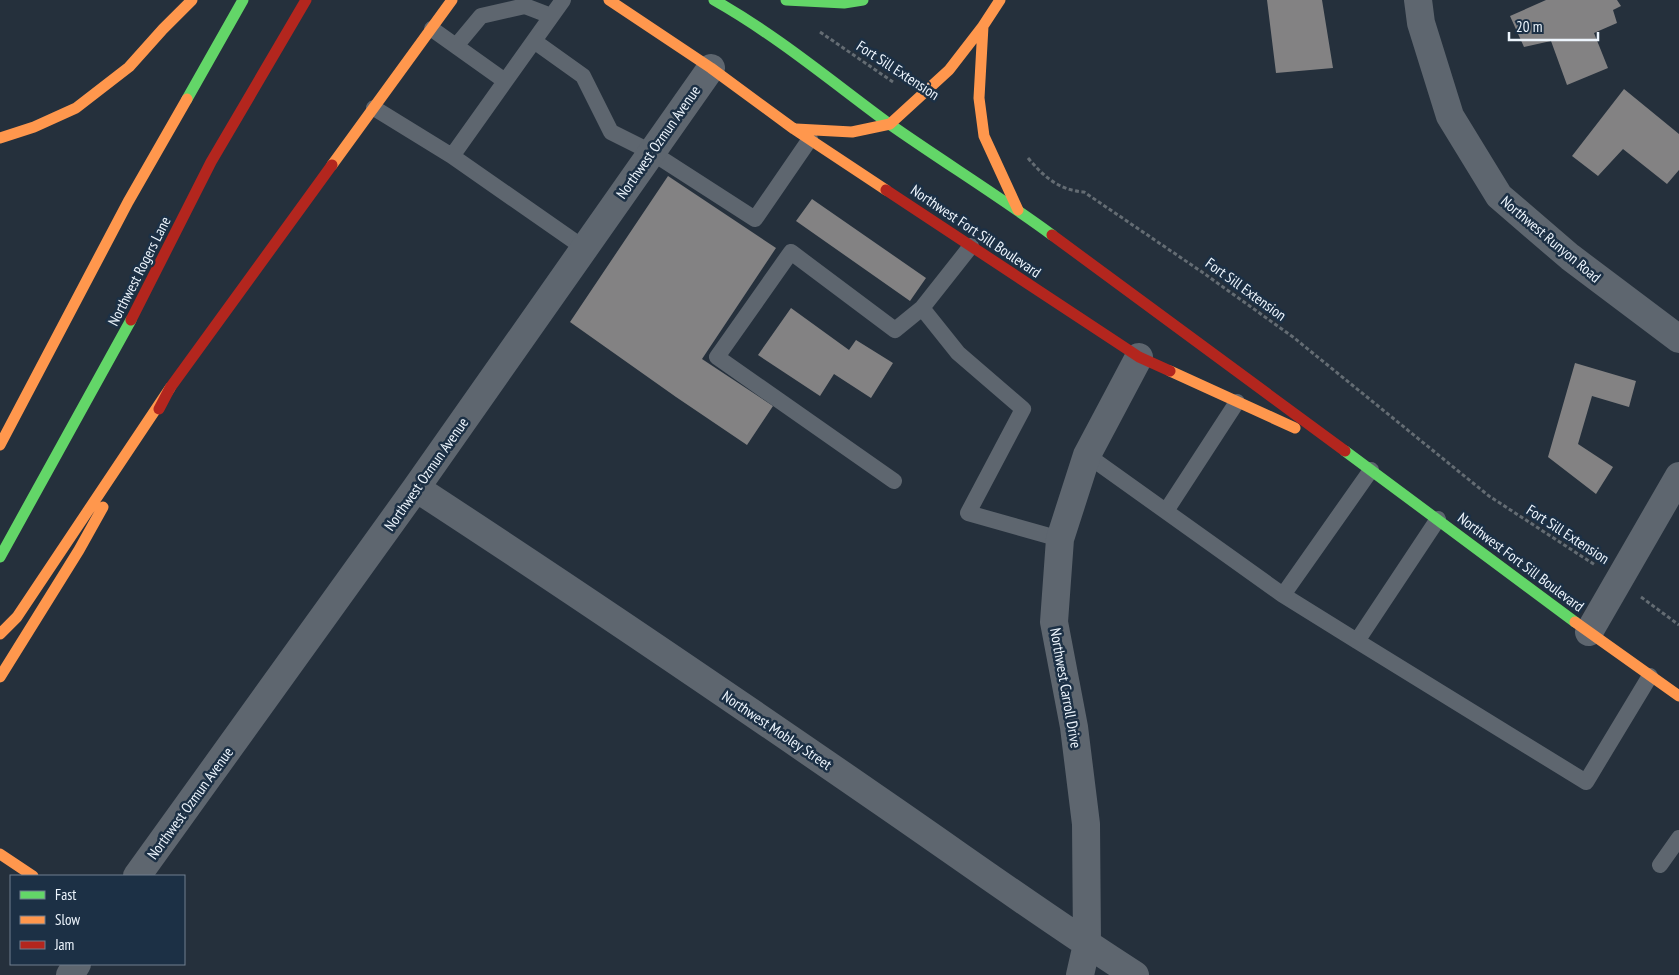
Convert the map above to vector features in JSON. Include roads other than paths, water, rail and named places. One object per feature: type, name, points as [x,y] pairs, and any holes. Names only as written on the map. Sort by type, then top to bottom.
[{"type":"main road","points":[[0,138],[34,127],[76,108],[129,67],[192,0]]},
{"type":"main road","points":[[0,445],[128,202],[243,0]]},
{"type":"main road","name":"Northwest Rogers Lane","points":[[0,557],[136,311],[212,162],[306,0]]},
{"type":"main road","points":[[0,634],[17,617],[170,388],[452,0]]},
{"type":"main road","name":"Northwest Fort Sill Boulevard","points":[[609,0],[711,68],[794,129],[1139,357],[1347,452]]},
{"type":"main road","name":"Northwest Fort Sill Boulevard","points":[[714,0],[746,18],[890,124],[1018,210],[1589,632],[1679,696]]},
{"type":"main road","points":[[786,0],[844,3],[863,0]]},
{"type":"main road","points":[[794,129],[852,132],[890,124],[949,70],[983,26],[1000,0]]},
{"type":"main road","points":[[983,26],[979,98],[984,136],[1018,210]]},
{"type":"main road","points":[[0,676],[79,550],[170,388]]},
{"type":"main road","points":[[0,854],[32,875]]},
{"type":"street","name":"Northwest Runyon Road","points":[[1418,0],[1421,23],[1450,116],[1498,196],[1570,258],[1679,339]]},
{"type":"street","name":"Northwest Ozmun Avenue","points":[[138,875],[416,488],[711,68]]},
{"type":"street","name":"Northwest Carroll Drive","points":[[1080,975],[1087,944],[1086,824],[1074,727],[1054,622],[1060,539],[1087,455],[1139,357]]},
{"type":"street","points":[[1589,632],[1679,476]]},
{"type":"street","name":"Northwest Mobley Street","points":[[416,488],[567,587],[1135,975]]},
{"type":"lane","points":[[452,156],[563,0]]},
{"type":"lane","points":[[456,46],[482,16],[525,6],[552,16]]},
{"type":"lane","points":[[432,29],[505,81]]},
{"type":"lane","points":[[534,41],[583,76],[611,132],[651,152],[755,218],[810,139]]},
{"type":"lane","points":[[374,108],[452,156],[584,248]]},
{"type":"lane","points":[[894,480],[717,357],[790,252],[895,330],[922,308],[971,246]]},
{"type":"lane","points":[[922,308],[958,353],[1022,409],[968,513],[1060,539]]},
{"type":"lane","points":[[1166,511],[1237,402]]},
{"type":"lane","points":[[1087,455],[1284,595],[1586,782],[1650,676]]},
{"type":"lane","points":[[1284,595],[1371,470]]},
{"type":"lane","points":[[1357,641],[1438,519]]},
{"type":"lane","points":[[1660,865],[1679,838]]}]
